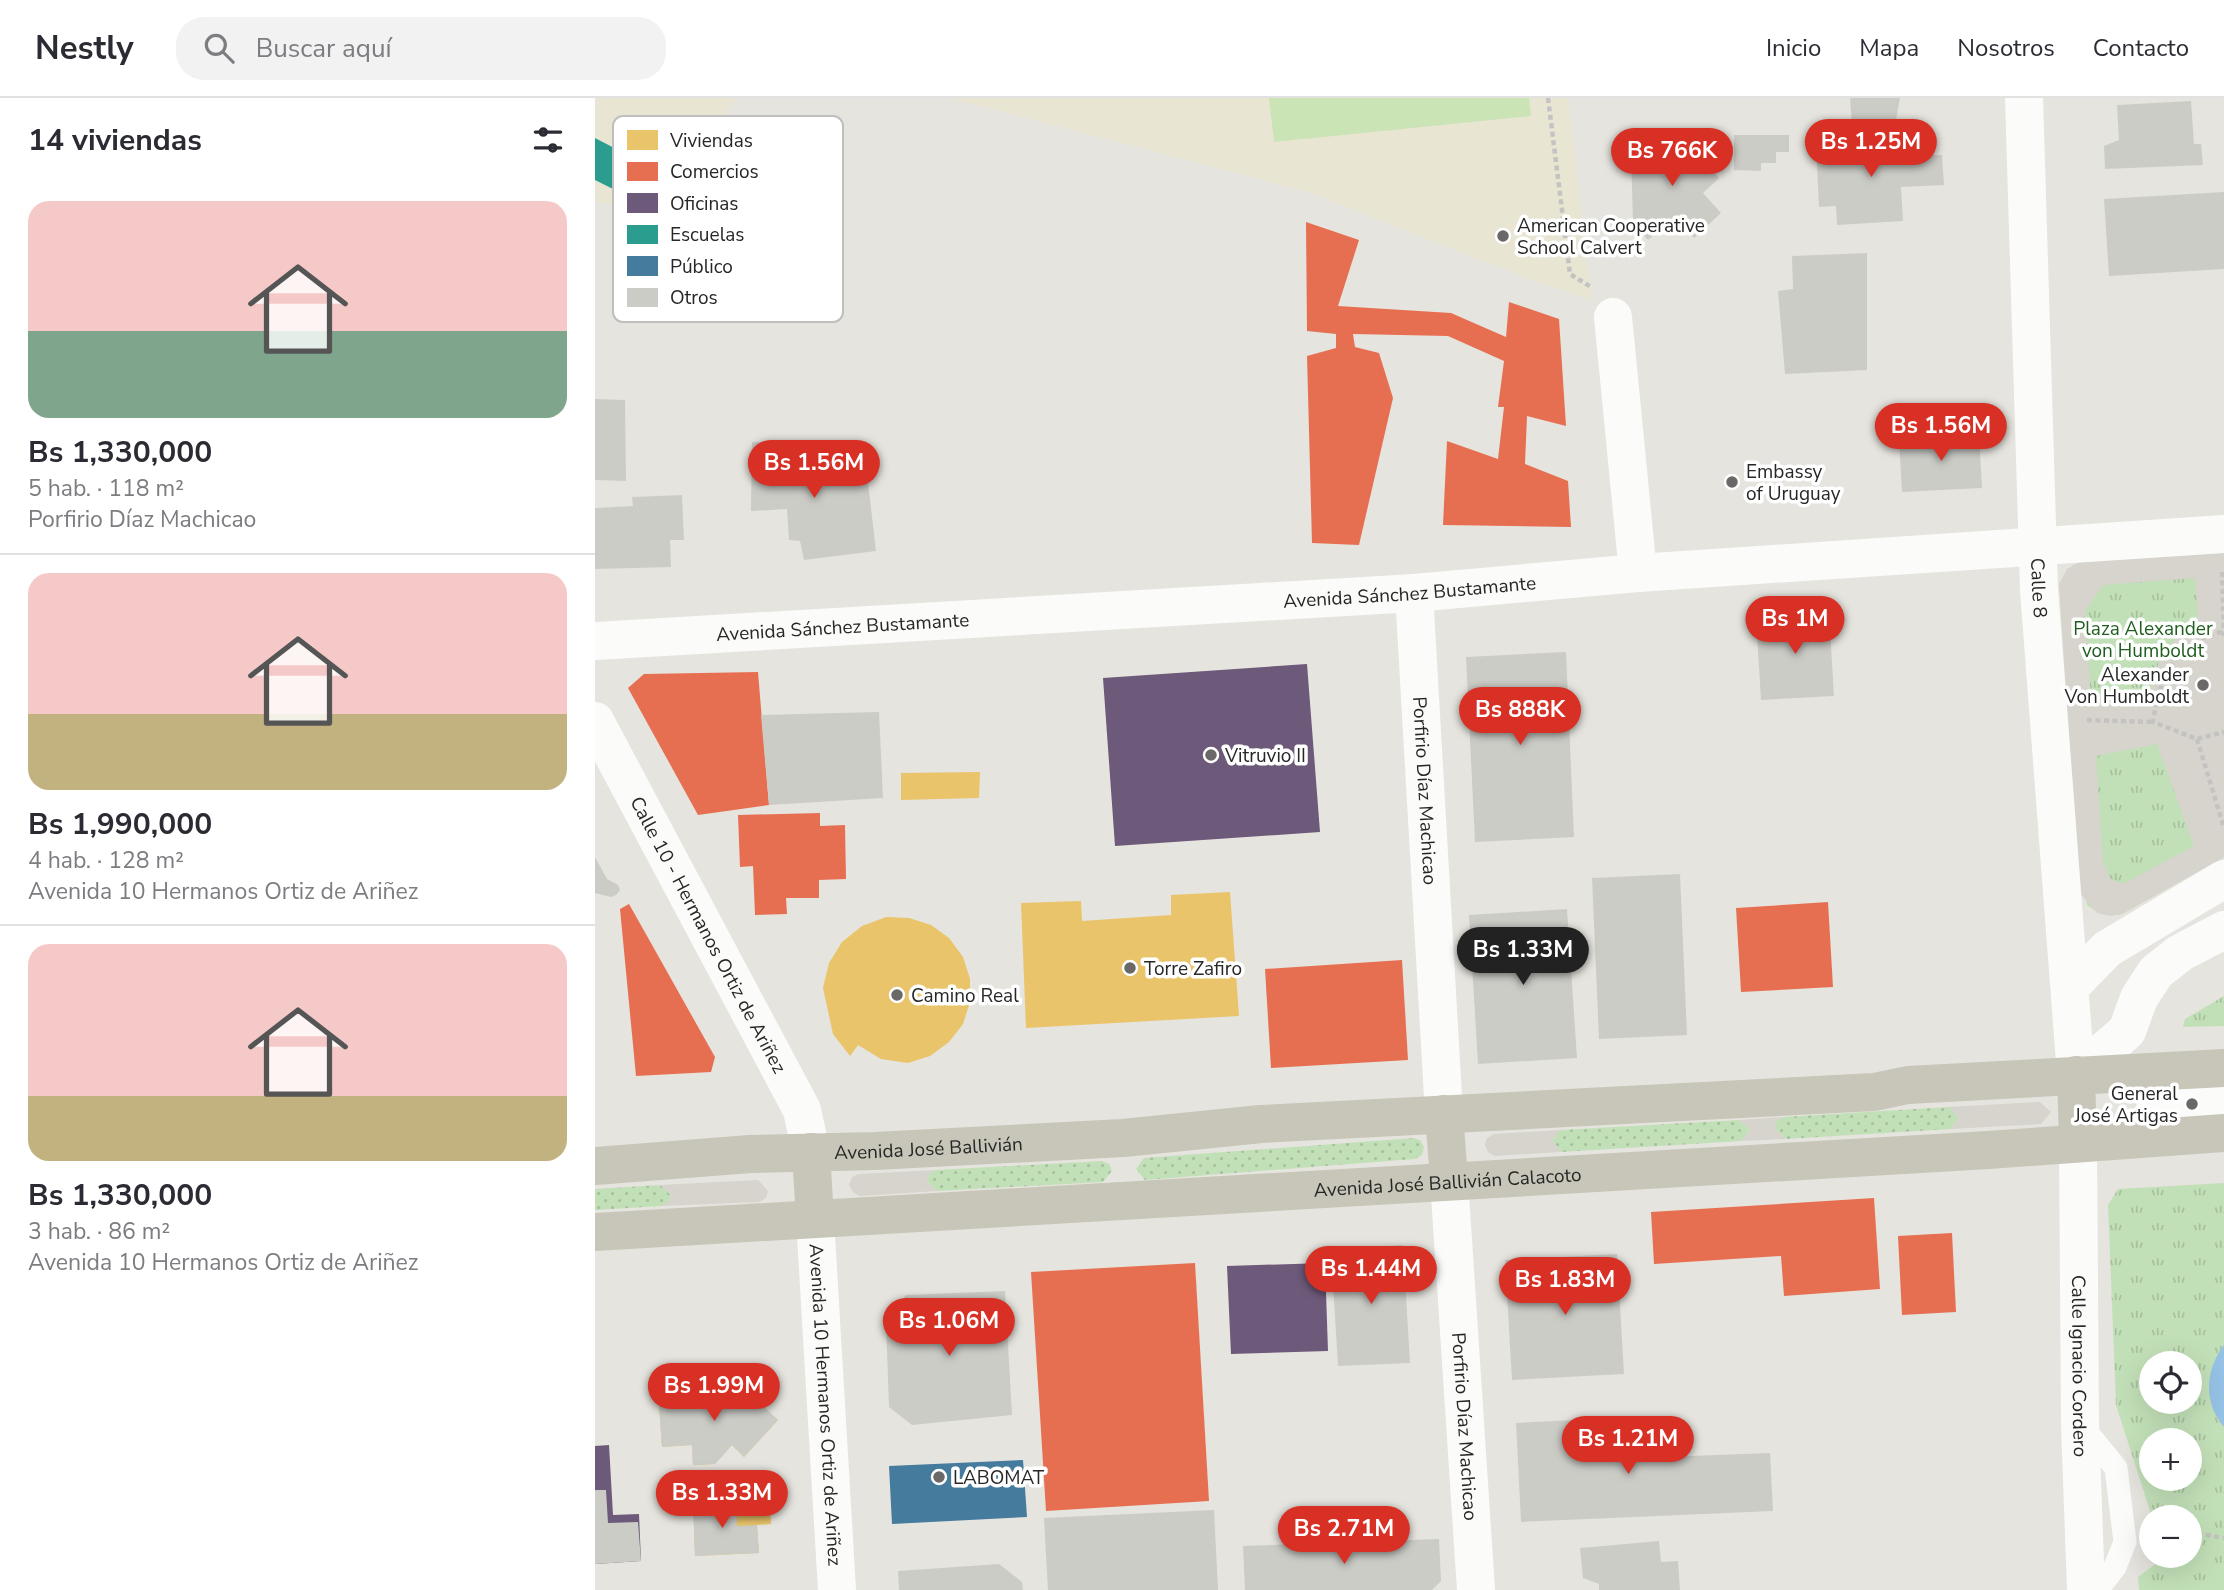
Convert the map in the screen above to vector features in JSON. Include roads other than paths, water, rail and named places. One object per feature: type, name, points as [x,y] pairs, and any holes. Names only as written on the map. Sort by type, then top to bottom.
[{"type":"main road","points":[[1449,1179],[1444,1114],[1874,1092],[1908,1085],[2224,1068]]},
{"type":"main road","points":[[2076,1075],[2078,1142]]},
{"type":"main road","name":"Avenida José Ballivián","points":[[595,1166],[811,1152],[1123,1138],[1261,1124],[1444,1114]]},
{"type":"main road","name":"Avenida José Ballivián Calacoto","points":[[815,1219],[2224,1133]]},
{"type":"main road","points":[[595,1231],[815,1219],[811,1152]]},
{"type":"street","name":"Calle 8","points":[[2024,98],[2039,590],[2076,1075]]},
{"type":"street","points":[[1613,317],[1638,573]]},
{"type":"street","name":"Avenida Sánchez Bustamante","points":[[595,641],[1414,593],[1638,573],[2039,545],[2223,549]]},
{"type":"street","name":"Porfirio Díaz Machicao","points":[[1414,593],[1444,1114]]},
{"type":"street","name":"Calle 10 - Hermanos Ortiz de Ariñez","points":[[595,721],[801,1110],[811,1152]]},
{"type":"street","points":[[2070,987],[2107,949],[2224,879]]},
{"type":"street","points":[[2076,1075],[2127,1031],[2139,998],[2156,972],[2180,953],[2224,930]]},
{"type":"street","points":[[2224,1097],[2159,1100],[2153,1106],[2161,1114],[2224,1110]]},
{"type":"street","name":"Calle Ignacio Cordero","points":[[2078,1142],[2080,1424],[2086,1590]]},
{"type":"street","name":"Porfirio Díaz Machicao","points":[[1449,1179],[1476,1590]]},
{"type":"street","name":"Avenida 10 Hermanos Ortiz de Ariñez","points":[[815,1219],[837,1590]]},
{"type":"lane","points":[[2080,1424],[2116,1468],[2125,1542],[2115,1567],[2097,1590]]},
{"type":"water","points":[[2224,1345],[2224,1427],[2212,1408],[2209,1386],[2213,1365]]},
{"type":"place","name":"American Cooperative School Calvert","points":[[1503,236]]},
{"type":"place","name":"Embassy of Uruguay","points":[[1732,482]]},
{"type":"place","name":"Alexander Von Humboldt","points":[[2203,685]]},
{"type":"place","name":"Vitruvio II","points":[[1211,755]]},
{"type":"place","name":"Torre Zafiro","points":[[1130,968]]},
{"type":"place","name":"Camino Real","points":[[897,995]]},
{"type":"place","name":"General José Artigas","points":[[2192,1104]]},
{"type":"place","name":"LABOMAT","points":[[939,1477]]},
{"type":"park label","name":"Plaza Alexander von Humboldt","points":[[2143,639]]}]
